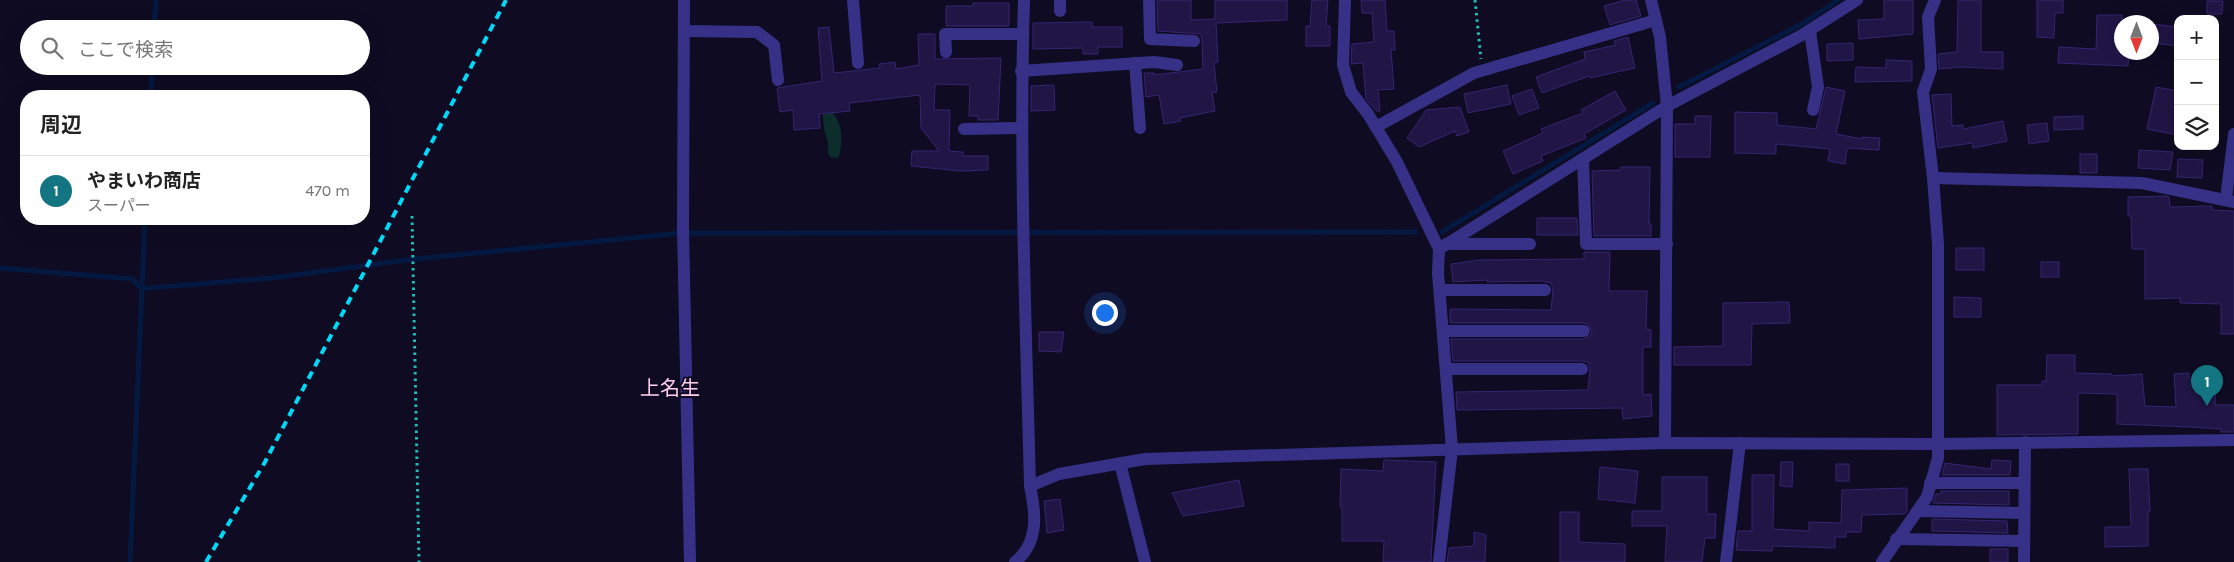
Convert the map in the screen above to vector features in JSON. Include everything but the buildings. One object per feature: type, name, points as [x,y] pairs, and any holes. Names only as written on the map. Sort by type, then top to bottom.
[{"type":"street","points":[[684,0],[683,242],[690,562]]},
{"type":"street","points":[[853,0],[858,63]]},
{"type":"street","points":[[1015,562],[1029,546],[1036,515],[1030,486],[1023,231],[1021,71],[1024,0]]},
{"type":"street","points":[[1149,0],[1150,39],[1194,41]]},
{"type":"street","points":[[1345,0],[1343,65],[1351,92],[1376,127],[1397,162],[1442,246],[1440,290],[1452,449],[1439,562]]},
{"type":"street","points":[[1651,0],[1660,37],[1668,106],[1665,443]]},
{"type":"street","points":[[1442,246],[1668,106],[1810,30],[1858,0]]},
{"type":"street","points":[[1882,562],[1896,538],[1927,497],[1938,458],[1938,244],[1933,178],[1923,92],[1930,69],[1928,18],[1935,0]]},
{"type":"street","points":[[1376,127],[1482,71],[1656,20]]},
{"type":"street","points":[[1810,30],[1818,87],[1813,110]]},
{"type":"street","points":[[684,31],[758,32],[774,45],[778,80]]},
{"type":"street","points":[[946,52],[945,34],[1023,34]]},
{"type":"street","points":[[1021,71],[1154,62],[1177,65]]},
{"type":"street","points":[[1135,63],[1140,128]]},
{"type":"street","points":[[964,129],[1021,128]]},
{"type":"street","points":[[1933,178],[2142,183],[2230,200],[2234,134]]},
{"type":"street","points":[[1583,159],[1586,244],[1667,244]]},
{"type":"street","points":[[1442,246],[1530,244]]},
{"type":"street","points":[[1440,290],[1545,290]]},
{"type":"street","points":[[1443,331],[1584,331]]},
{"type":"street","points":[[1446,369],[1582,370]]},
{"type":"street","points":[[1030,486],[1059,474],[1145,459],[1665,443],[1937,444],[2234,440]]},
{"type":"street","points":[[2024,562],[2025,442]]},
{"type":"street","points":[[1726,562],[1740,443]]},
{"type":"street","points":[[1120,463],[1145,562]]},
{"type":"street","points":[[1930,483],[2024,483]]},
{"type":"street","points":[[1918,511],[2024,513]]},
{"type":"street","points":[[1896,538],[2024,541]]},
{"type":"path","points":[[1475,0],[1482,71]]},
{"type":"path","points":[[412,216],[419,562]]},
{"type":"green space","points":[[829,108],[837,119],[841,130],[841,150],[839,157],[836,158],[830,157],[828,153],[828,143],[824,128],[822,109]]},
{"type":"waterway","points":[[155,20],[156,0]]},
{"type":"waterway","points":[[1679,87],[1802,24],[1838,0]]},
{"type":"waterway","points":[[151,90],[152,75]]},
{"type":"waterway","points":[[1442,232],[1653,103]]},
{"type":"waterway","points":[[130,562],[145,225]]},
{"type":"waterway","points":[[0,268],[133,279],[141,288],[149,288],[272,278],[414,259],[683,233],[1416,232]]},
{"type":"railway","points":[[206,562],[265,462],[506,0]]},
{"type":"place","name":"やまいわ商店","points":[[2207,406]]},
{"type":"district","name":"上名生","points":[[670,388]]}]
